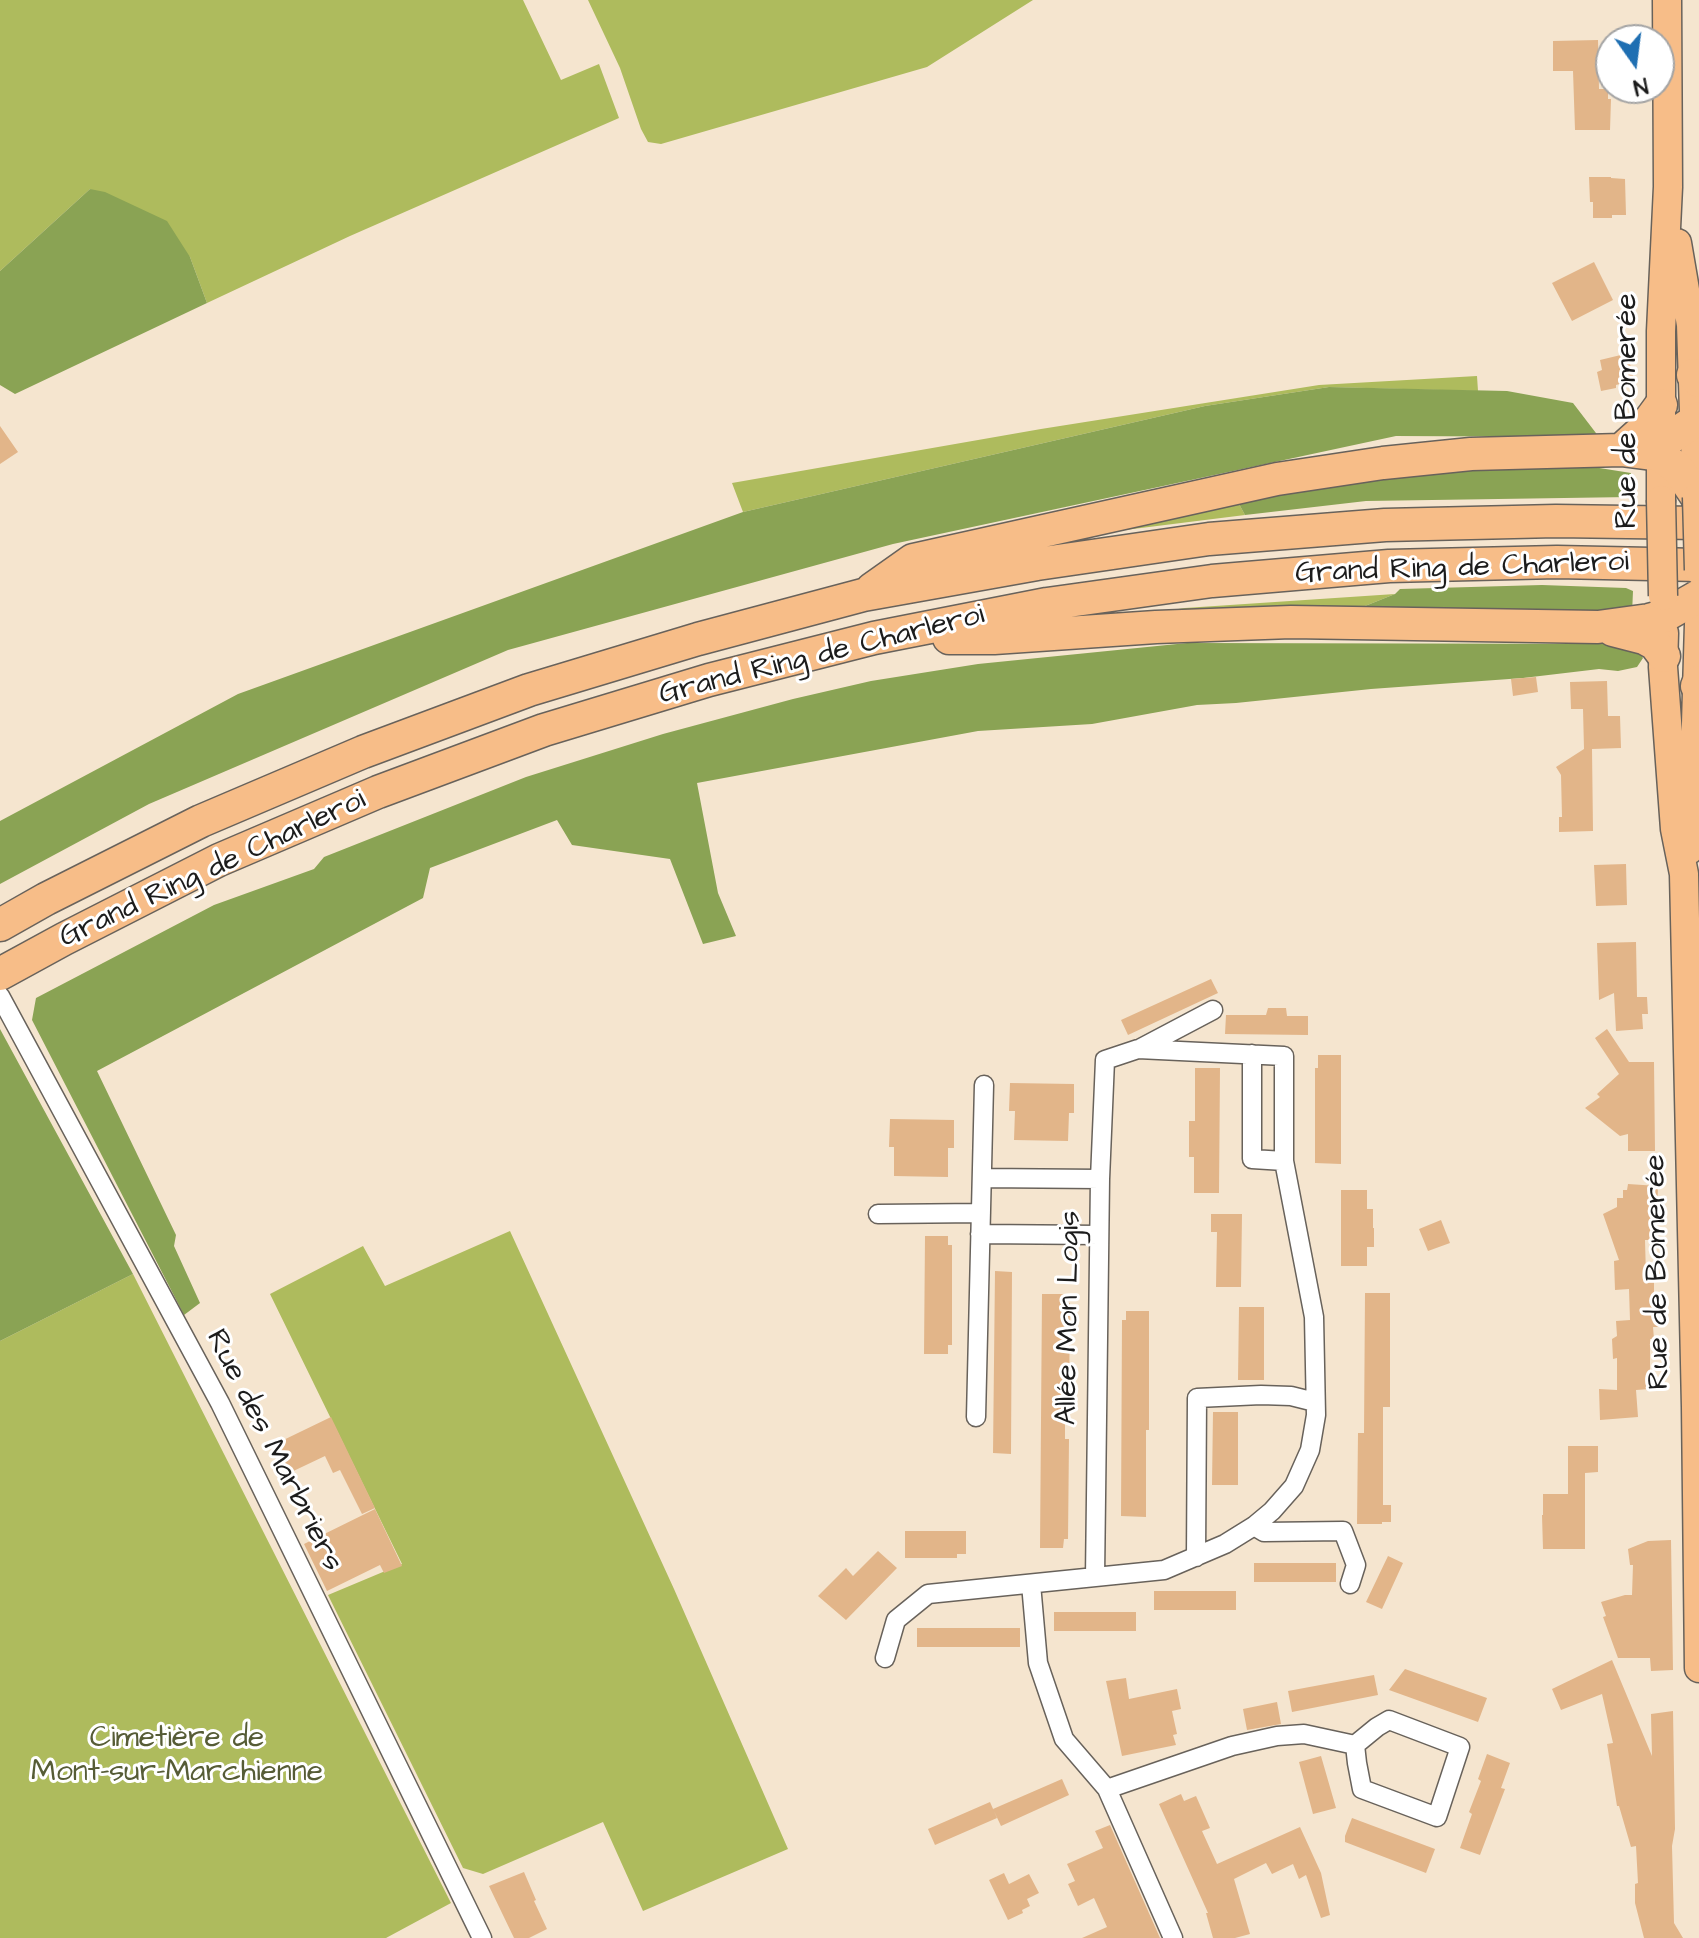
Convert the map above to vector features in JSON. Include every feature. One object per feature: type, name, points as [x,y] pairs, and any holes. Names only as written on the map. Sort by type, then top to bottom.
[{"type":"highway","points":[[1621,450],[1642,431],[1661,405]]},
{"type":"highway","points":[[863,595],[913,560],[1277,479],[1383,463],[1471,454],[1621,450],[1680,480],[1697,419]]},
{"type":"highway","name":"Grand Ring de Charleroi","points":[[0,925],[201,821],[363,752],[529,690],[698,639],[863,595],[1037,564],[1209,539],[1385,525],[1556,521],[1680,480]]},
{"type":"highway","name":"Grand Ring de Charleroi","points":[[0,974],[219,860],[378,792],[544,730],[709,680],[874,638],[1047,604],[1212,581],[1389,566],[1557,562],[1699,568]]},
{"type":"highway","points":[[874,638],[994,638],[1291,622],[1598,627],[1649,620],[1684,610]]},
{"type":"highway","points":[[1598,627],[1644,638],[1655,644],[1664,656]]},
{"type":"main road","name":"Rue de Bomerée","points":[[1667,0],[1668,187],[1661,405],[1699,568]]},
{"type":"main road","name":"Rue de Bomerée","points":[[1668,187],[1691,325],[1697,419],[1680,480],[1684,610],[1698,684],[1693,824],[1684,874]]},
{"type":"main road","name":"Rue de Bomerée","points":[[1684,610],[1664,656],[1663,667],[1675,829],[1684,874],[1697,1368],[1699,1668]]},
{"type":"street","name":"Rue des Marbriers","points":[[0,996],[220,1403],[482,1938]]},
{"type":"street","points":[[1138,1049],[1213,1010]]},
{"type":"street","points":[[885,1658],[896,1620],[928,1594],[1164,1570],[1225,1544],[1272,1511],[1294,1486],[1310,1450],[1316,1415],[1314,1317],[1284,1161],[1284,1056],[1138,1049]]},
{"type":"street","name":"Allée Mon Logis","points":[[1095,1577],[1100,1179],[1105,1060],[1138,1049]]},
{"type":"street","points":[[1252,1054],[1252,1159],[1284,1161]]},
{"type":"street","points":[[976,1417],[984,1085]]},
{"type":"street","points":[[982,1178],[1100,1179]]},
{"type":"street","points":[[878,1214],[981,1213]]},
{"type":"street","points":[[980,1234],[1099,1235]]},
{"type":"street","points":[[1196,1557],[1197,1398],[1291,1396],[1315,1402]]},
{"type":"street","points":[[1254,1526],[1264,1532],[1343,1531],[1356,1565],[1350,1584]]},
{"type":"street","points":[[1031,1584],[1038,1663],[1064,1739],[1107,1789],[1173,1938]]},
{"type":"street","points":[[1389,1720],[1460,1747],[1437,1817],[1362,1789],[1355,1745],[1389,1720]]},
{"type":"street","points":[[1107,1789],[1232,1746],[1277,1736],[1304,1734],[1355,1745]]},
{"type":"green space","points":[[0,0],[523,0],[561,80],[599,64],[619,118],[350,236],[207,303],[190,257],[90,189],[0,271]]},
{"type":"green space","points":[[588,0],[1033,0],[927,67],[661,144],[648,142],[641,129],[620,68]]},
{"type":"green space","points":[[90,189],[105,192],[167,221],[190,257],[207,303],[15,394],[0,385],[0,271]]},
{"type":"green space","points":[[1477,376],[1478,391],[1329,387],[1205,406],[743,512],[732,483],[1319,385]]},
{"type":"green space","points":[[1329,387],[1507,391],[1573,403],[1599,437],[1396,436],[893,544],[508,650],[149,804],[0,884],[0,821],[238,694],[743,512],[1205,406]]},
{"type":"green space","points":[[1535,467],[1593,467],[1631,473],[1630,497],[1366,501],[1245,515],[1239,504],[1363,478]]},
{"type":"green space","points":[[1239,504],[1245,515],[1109,532],[1112,528]]},
{"type":"green space","points":[[1542,585],[1626,588],[1633,591],[1632,614],[1360,608],[1400,589]]},
{"type":"green space","points":[[1395,594],[1360,608],[1143,614],[1185,608]]},
{"type":"green space","points":[[1187,643],[1628,644],[1637,648],[1643,658],[1637,667],[1618,671],[1599,669],[1197,705],[1092,724],[978,731],[697,783],[718,893],[736,936],[703,944],[670,859],[572,845],[557,820],[430,868],[423,898],[97,1071],[176,1235],[174,1246],[200,1303],[184,1315],[32,1020],[36,998],[214,905],[314,869],[324,857],[526,777],[663,734],[871,681],[978,664]]},
{"type":"green space","points":[[0,1029],[133,1274],[0,1341]]},
{"type":"green space","points":[[510,1231],[674,1589],[788,1849],[643,1911],[603,1822],[483,1874],[463,1868],[328,1595],[402,1564],[270,1294],[363,1246],[385,1286]]},
{"type":"green space","name":"Cimetière de Mont-sur-Marchienne","points":[[133,1274],[451,1903],[386,1938],[0,1938],[0,1341]]},
{"type":"building","points":[[1595,40],[1595,104],[1611,104],[1610,130],[1575,130],[1573,71],[1553,71],[1553,41]]},
{"type":"building","points":[[1589,177],[1625,179],[1626,215],[1593,218]]},
{"type":"building","points":[[1594,262],[1613,300],[1572,321],[1552,283]]},
{"type":"building","points":[[1625,354],[1634,380],[1601,391],[1597,372],[1602,370],[1600,360]]},
{"type":"building","points":[[0,426],[18,452],[0,464]]},
{"type":"building","points":[[1536,677],[1538,692],[1513,696],[1511,679]]},
{"type":"building","points":[[1607,681],[1608,716],[1620,716],[1621,748],[1592,749],[1593,831],[1559,832],[1559,817],[1562,817],[1561,775],[1556,767],[1584,749],[1583,709],[1571,709],[1570,682]]},
{"type":"building","points":[[1626,864],[1627,905],[1596,906],[1594,865]]},
{"type":"building","points":[[1636,942],[1637,997],[1647,997],[1648,1014],[1642,1014],[1643,1029],[1616,1031],[1614,993],[1599,1000],[1597,943]]},
{"type":"building","points":[[1211,979],[1218,993],[1128,1035],[1121,1020]]},
{"type":"building","points":[[1268,1008],[1286,1008],[1287,1016],[1308,1016],[1308,1035],[1225,1034],[1226,1015],[1266,1015]]},
{"type":"building","points":[[1607,1029],[1629,1062],[1654,1062],[1655,1151],[1628,1151],[1628,1134],[1620,1136],[1585,1108],[1600,1097],[1597,1094],[1619,1074],[1595,1038]]},
{"type":"building","points":[[1318,1055],[1341,1055],[1341,1164],[1315,1163],[1315,1068],[1318,1068]]},
{"type":"building","points":[[1195,1068],[1220,1068],[1219,1193],[1194,1193],[1194,1157],[1189,1157],[1189,1121],[1195,1121]]},
{"type":"building","points":[[1010,1083],[1074,1084],[1074,1113],[1069,1113],[1068,1141],[1014,1140],[1015,1111],[1009,1111]]},
{"type":"building","points":[[890,1119],[954,1120],[954,1148],[948,1148],[948,1177],[894,1176],[894,1147],[889,1147]]},
{"type":"building","points":[[1628,1184],[1658,1186],[1656,1240],[1645,1240],[1646,1276],[1654,1276],[1654,1303],[1658,1303],[1659,1327],[1653,1327],[1654,1339],[1650,1339],[1650,1389],[1636,1390],[1638,1417],[1600,1420],[1599,1389],[1617,1390],[1617,1358],[1613,1359],[1612,1339],[1617,1336],[1616,1321],[1630,1320],[1629,1289],[1615,1290],[1614,1261],[1619,1260],[1603,1214],[1617,1207],[1617,1198],[1623,1198],[1623,1190],[1627,1190]]},
{"type":"building","points":[[1341,1190],[1367,1190],[1367,1209],[1373,1209],[1374,1247],[1367,1247],[1367,1266],[1341,1266]]},
{"type":"building","points":[[1211,1214],[1242,1214],[1241,1287],[1216,1287],[1217,1232],[1211,1232]]},
{"type":"building","points":[[1441,1220],[1450,1243],[1428,1251],[1419,1229]]},
{"type":"building","points":[[925,1236],[948,1236],[948,1245],[952,1245],[952,1345],[948,1345],[948,1354],[924,1354]]},
{"type":"building","points":[[995,1271],[1012,1272],[1011,1454],[993,1453]]},
{"type":"building","points":[[1365,1293],[1390,1293],[1390,1407],[1383,1407],[1383,1505],[1391,1505],[1391,1522],[1382,1524],[1357,1524],[1358,1433],[1364,1433]]},
{"type":"building","points":[[1042,1294],[1066,1294],[1066,1303],[1070,1303],[1069,1404],[1065,1403],[1065,1439],[1069,1439],[1068,1539],[1064,1539],[1063,1548],[1040,1548]]},
{"type":"building","points":[[1239,1307],[1264,1307],[1264,1380],[1238,1380]]},
{"type":"building","points":[[1126,1311],[1149,1311],[1146,1517],[1121,1516],[1122,1320],[1126,1320]]},
{"type":"building","points":[[1213,1412],[1238,1412],[1238,1485],[1212,1485]]},
{"type":"building","points":[[331,1417],[375,1508],[362,1514],[340,1470],[333,1473],[325,1456],[285,1475],[271,1446]]},
{"type":"building","points":[[1568,1446],[1598,1446],[1598,1472],[1585,1473],[1585,1549],[1543,1549],[1543,1494],[1568,1494]]},
{"type":"building","points":[[375,1509],[402,1566],[384,1573],[380,1565],[327,1591],[304,1544]]},
{"type":"building","points":[[905,1531],[966,1531],[966,1554],[957,1554],[957,1558],[905,1558]]},
{"type":"building","points":[[1671,1540],[1673,1670],[1651,1671],[1650,1658],[1618,1658],[1603,1617],[1606,1616],[1601,1602],[1632,1595],[1633,1565],[1630,1565],[1628,1549],[1648,1541]]},
{"type":"building","points":[[878,1551],[897,1568],[846,1620],[818,1596],[846,1568],[853,1576]]},
{"type":"building","points":[[1388,1556],[1403,1563],[1382,1609],[1366,1602]]},
{"type":"building","points":[[1254,1563],[1336,1563],[1336,1582],[1254,1582]]},
{"type":"building","points":[[1154,1591],[1236,1591],[1236,1610],[1154,1610]]},
{"type":"building","points":[[1054,1612],[1136,1612],[1136,1631],[1054,1631]]},
{"type":"building","points":[[917,1628],[1020,1628],[1020,1647],[917,1647]]},
{"type":"building","points":[[1612,1660],[1652,1756],[1651,1714],[1673,1711],[1674,1923],[1683,1938],[1644,1938],[1635,1903],[1635,1884],[1638,1883],[1636,1846],[1631,1847],[1617,1806],[1607,1744],[1613,1743],[1602,1694],[1561,1710],[1552,1689]]},
{"type":"building","points":[[1405,1669],[1487,1698],[1478,1722],[1389,1690]]},
{"type":"building","points":[[1374,1675],[1378,1695],[1292,1712],[1288,1691]]},
{"type":"building","points":[[1126,1678],[1129,1699],[1177,1689],[1181,1709],[1172,1711],[1176,1745],[1122,1756],[1106,1681]]},
{"type":"building","points":[[1277,1702],[1281,1724],[1247,1730],[1243,1709]]},
{"type":"building","points":[[1487,1754],[1510,1763],[1501,1788],[1505,1789],[1480,1855],[1460,1848]]},
{"type":"building","points":[[1321,1756],[1336,1808],[1313,1814],[1299,1762]]},
{"type":"building","points":[[1062,1779],[1069,1795],[1001,1826],[993,1809]]},
{"type":"building","points":[[1181,1794],[1184,1801],[1196,1796],[1210,1828],[1202,1831],[1217,1864],[1300,1827],[1321,1873],[1330,1915],[1321,1918],[1306,1875],[1299,1879],[1293,1864],[1272,1874],[1266,1863],[1234,1879],[1250,1934],[1213,1938],[1208,1913],[1159,1804]]},
{"type":"building","points":[[990,1802],[997,1818],[935,1845],[928,1829]]},
{"type":"building","points":[[1352,1818],[1435,1849],[1426,1873],[1345,1842]]},
{"type":"building","points":[[1110,1825],[1160,1938],[1082,1938],[1107,1927],[1094,1898],[1078,1906],[1068,1884],[1075,1881],[1067,1864],[1103,1848],[1095,1831]]},
{"type":"building","points":[[524,1872],[547,1929],[529,1938],[514,1938],[489,1886]]},
{"type":"building","points":[[1004,1873],[1009,1884],[1029,1874],[1039,1893],[1027,1899],[1030,1906],[1022,1910],[1023,1913],[1008,1920],[989,1880]]}]
